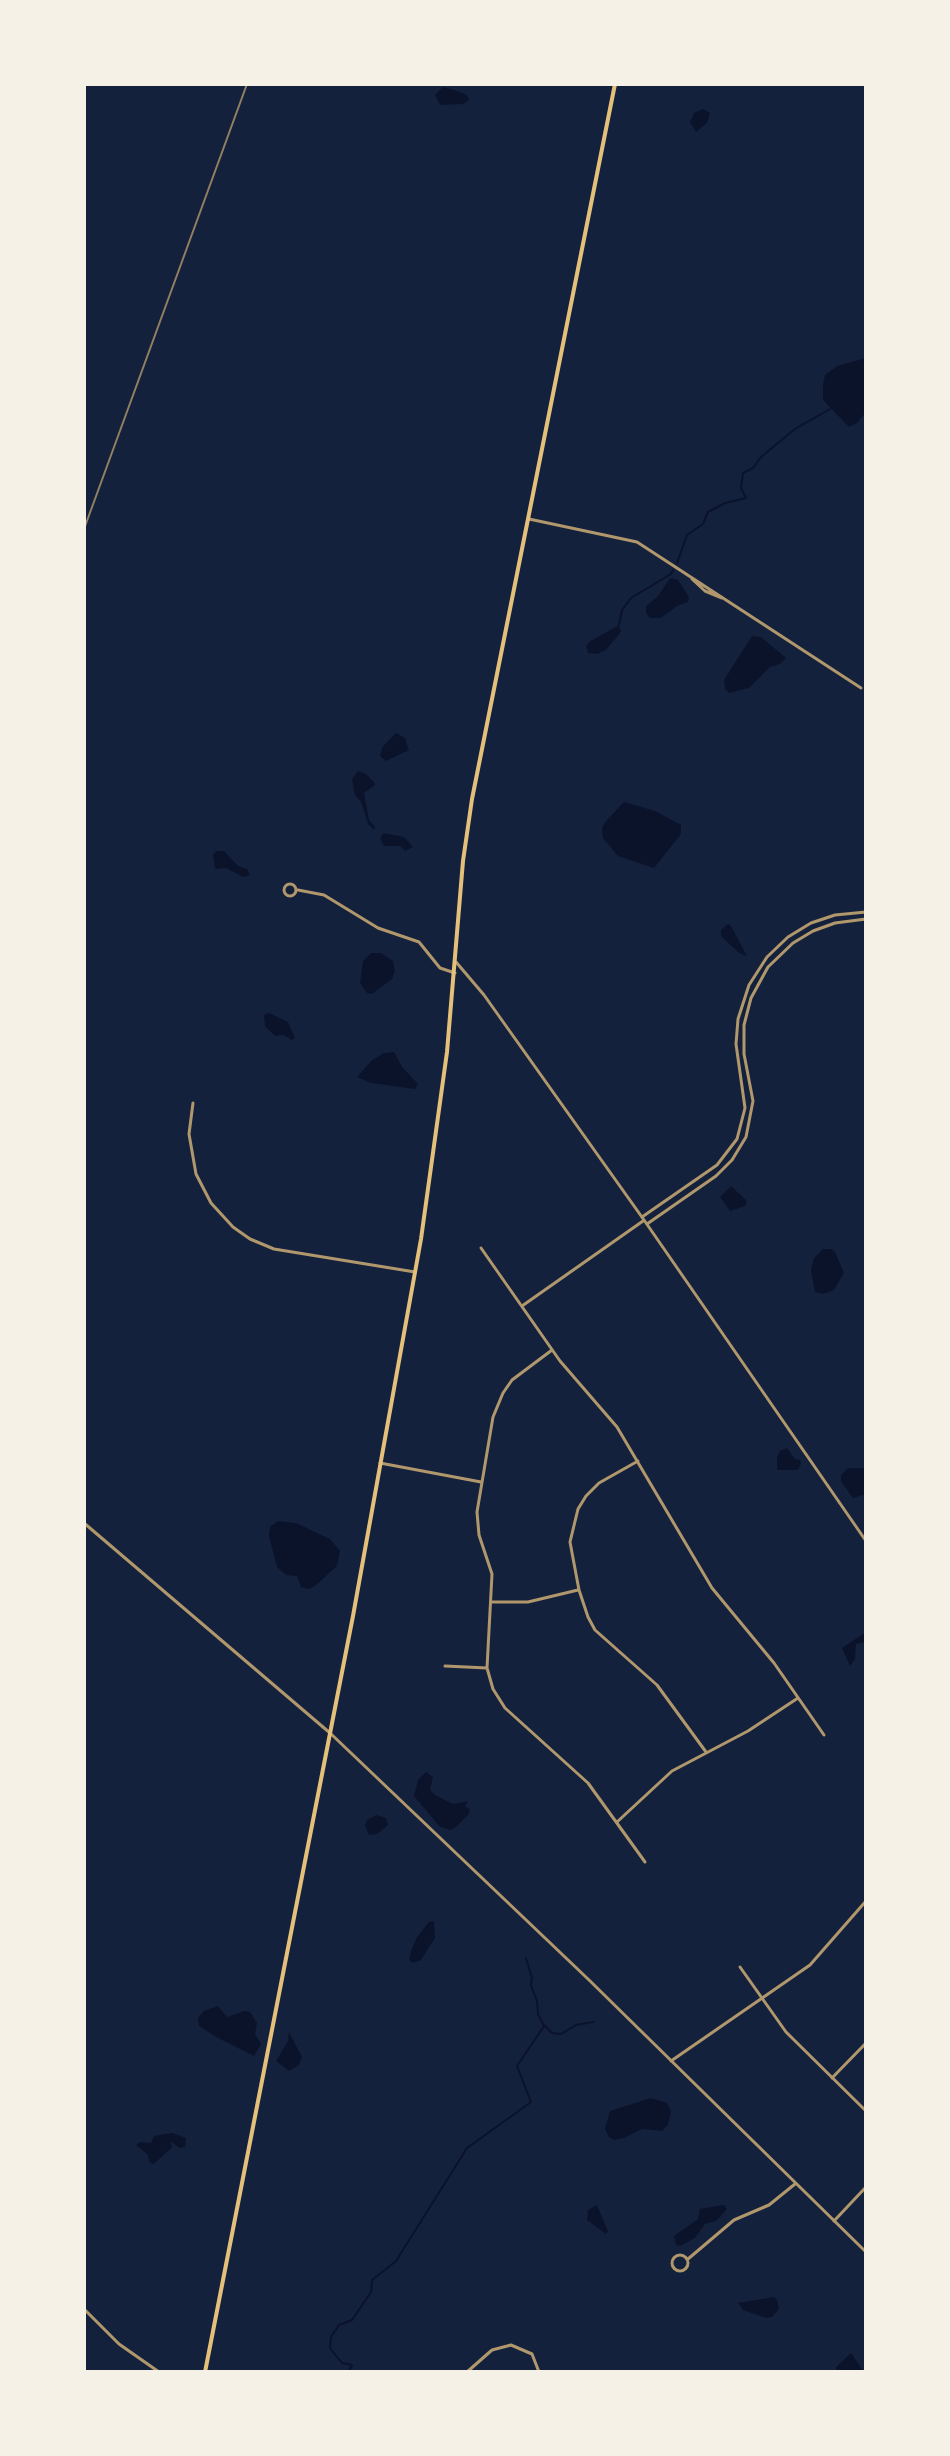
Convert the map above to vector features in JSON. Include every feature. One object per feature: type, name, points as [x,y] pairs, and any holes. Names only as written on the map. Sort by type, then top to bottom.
[{"type":"main road","points":[[205,2372],[330,1733],[415,1272],[441,1106],[467,827],[615,84]]},
{"type":"street","points":[[529,519],[635,541],[705,591],[724,599],[861,688]]},
{"type":"street","points":[[298,890],[324,895],[378,928],[419,942],[440,968],[455,973]]},
{"type":"street","points":[[522,1306],[644,1221],[708,1172],[731,1149],[743,1120],[745,1096],[736,1031],[743,998],[759,968],[785,940],[822,919],[866,912]]},
{"type":"street","points":[[644,1221],[716,1176],[740,1150],[752,1113],[743,1039],[751,998],[768,967],[790,945],[823,926],[866,919]]},
{"type":"street","points":[[785,940],[790,945]]},
{"type":"street","points":[[456,962],[484,995],[866,1541]]},
{"type":"street","points":[[741,1078],[749,1075]]},
{"type":"street","points":[[193,1103],[189,1134],[196,1174],[211,1203],[233,1227],[250,1239],[274,1249],[415,1272]]},
{"type":"street","points":[[481,1248],[570,1375],[611,1418],[712,1588],[763,1650],[824,1735]]},
{"type":"street","points":[[552,1350],[517,1375],[503,1393],[493,1417],[477,1520],[492,1574],[487,1668],[496,1694],[505,1708],[580,1774],[645,1862]]},
{"type":"street","points":[[638,1461],[599,1483],[578,1509],[570,1542],[579,1590],[595,1630],[657,1685],[706,1752]]},
{"type":"street","points":[[380,1463],[481,1482]]},
{"type":"street","points":[[84,1523],[330,1733],[866,2252]]},
{"type":"street","points":[[491,1602],[528,1602],[579,1590]]},
{"type":"street","points":[[445,1666],[487,1668]]},
{"type":"street","points":[[617,1822],[672,1771],[756,1727],[798,1698]]},
{"type":"street","points":[[671,2061],[822,1954],[866,1901]]},
{"type":"street","points":[[740,1967],[786,2032],[866,2111]]},
{"type":"street","points":[[832,2078],[866,2043]]},
{"type":"street","points":[[688,2259],[683,2255],[676,2256],[672,2260],[673,2268],[684,2271],[688,2267],[688,2259],[734,2220],[769,2205],[795,2184]]},
{"type":"street","points":[[834,2221],[866,2187]]},
{"type":"street","points":[[84,2309],[119,2344],[159,2372]]},
{"type":"street","points":[[467,2372],[492,2350],[511,2345],[532,2354],[539,2372]]},
{"type":"water","points":[[443,87],[461,92],[469,100],[463,104],[440,105],[435,95]]},
{"type":"water","points":[[703,109],[710,113],[707,123],[696,132],[690,122],[694,113]]},
{"type":"water","points":[[866,358],[866,412],[849,427],[823,400],[825,375],[837,366]]},
{"type":"water","points":[[670,578],[678,580],[689,597],[688,602],[661,618],[650,618],[646,606],[658,596]]},
{"type":"water","points":[[619,625],[621,632],[606,650],[597,654],[588,653],[586,646],[589,642]]},
{"type":"water","points":[[752,636],[761,637],[786,658],[770,667],[749,688],[729,693],[724,680]]},
{"type":"water","points":[[396,733],[405,738],[409,750],[386,761],[380,756],[383,746]]},
{"type":"water","points":[[358,771],[366,774],[375,785],[364,793],[374,830],[368,824],[361,802],[355,795],[352,779]]},
{"type":"water","points":[[624,802],[655,811],[681,825],[681,834],[654,868],[618,856],[603,838],[602,828],[606,821]]},
{"type":"water","points":[[384,833],[404,837],[413,847],[405,851],[400,846],[384,846],[380,838]]},
{"type":"water","points":[[216,851],[224,851],[250,875],[243,877],[226,868],[215,869],[213,855]]},
{"type":"water","points":[[728,924],[747,956],[739,953],[721,936],[721,930]]},
{"type":"water","points":[[371,953],[381,953],[393,961],[395,971],[392,979],[372,994],[367,993],[360,983],[363,961]]},
{"type":"water","points":[[269,1013],[288,1022],[295,1038],[275,1036],[265,1026],[264,1015]]},
{"type":"water","points":[[394,1052],[402,1067],[418,1084],[415,1089],[371,1083],[357,1077],[372,1060],[384,1053]]},
{"type":"water","points":[[731,1186],[747,1201],[745,1206],[730,1211],[720,1197]]},
{"type":"water","points":[[823,1249],[835,1252],[844,1273],[834,1290],[823,1294],[815,1292],[811,1270],[814,1258]]},
{"type":"water","points":[[787,1448],[795,1459],[800,1460],[798,1470],[777,1470],[777,1457],[780,1451]]},
{"type":"water","points":[[848,1468],[866,1468],[866,1494],[853,1498],[841,1481],[841,1475]]},
{"type":"water","points":[[278,1521],[296,1523],[330,1539],[340,1551],[337,1566],[315,1586],[308,1589],[301,1587],[297,1576],[286,1575],[277,1567],[269,1536],[270,1527]]},
{"type":"water","points":[[866,1632],[866,1644],[856,1644],[855,1659],[850,1666],[842,1648]]},
{"type":"water","points":[[426,1772],[433,1777],[430,1790],[435,1795],[453,1804],[468,1801],[465,1806],[470,1810],[468,1815],[451,1830],[440,1827],[414,1796],[418,1780]]},
{"type":"water","points":[[376,1815],[386,1818],[388,1825],[377,1834],[369,1835],[365,1825]]},
{"type":"water","points":[[434,1921],[435,1938],[421,1960],[413,1963],[409,1960],[417,1937],[429,1922]]},
{"type":"water","points":[[218,2006],[227,2017],[250,2012],[257,2023],[255,2034],[261,2044],[254,2056],[199,2026],[198,2018],[204,2011]]},
{"type":"water","points":[[289,2032],[302,2057],[299,2065],[289,2071],[276,2061],[288,2041]]},
{"type":"water","points":[[651,2098],[667,2103],[671,2112],[668,2125],[662,2131],[642,2129],[624,2138],[614,2140],[609,2137],[605,2129],[610,2111]]},
{"type":"water","points":[[172,2133],[186,2138],[185,2147],[179,2148],[171,2141],[172,2147],[154,2164],[136,2145],[140,2142],[151,2143],[154,2136]]},
{"type":"water","points":[[597,2205],[608,2231],[606,2234],[587,2220],[588,2210]]},
{"type":"water","points":[[724,2205],[727,2209],[716,2221],[705,2224],[695,2238],[676,2245],[674,2236],[698,2219],[700,2209]]},
{"type":"water","points":[[777,2299],[779,2309],[772,2317],[743,2310],[738,2303]]},
{"type":"water","points":[[851,2353],[864,2372],[836,2372],[836,2367]]},
{"type":"waterway","points":[[677,563],[687,535],[703,524],[708,512],[725,503],[746,498],[741,488],[743,473],[753,468],[761,457],[795,429],[830,409]]},
{"type":"waterway","points":[[619,625],[622,610],[631,598],[673,570]]},
{"type":"waterway","points":[[349,2372],[352,2365],[342,2363],[330,2348],[331,2337],[339,2325],[352,2320],[371,2292],[372,2280],[396,2261],[467,2148],[531,2102],[517,2066],[544,2026],[538,2014],[526,1958]]},
{"type":"waterway","points":[[544,2025],[552,2033],[561,2034],[576,2025],[593,2022]]},
{"type":"railway","points":[[84,529],[247,84]]}]
